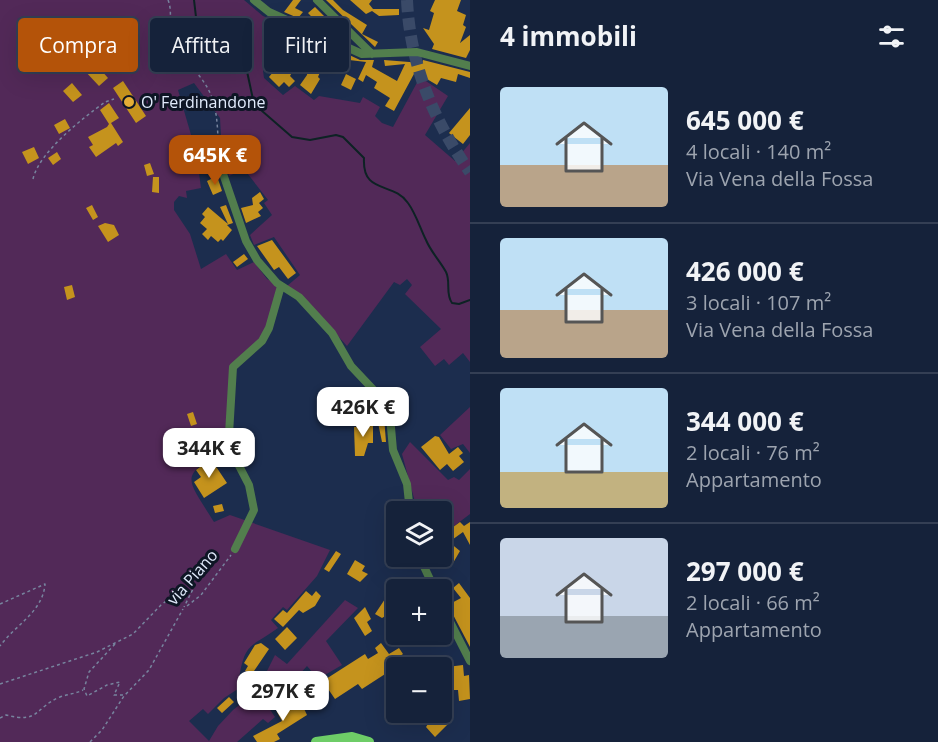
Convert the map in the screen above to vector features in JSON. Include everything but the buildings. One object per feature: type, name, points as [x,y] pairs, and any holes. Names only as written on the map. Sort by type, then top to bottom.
[{"type":"main road","points":[[316,742],[352,737],[369,742]]},
{"type":"street","points":[[254,0],[269,12],[362,54],[417,52],[470,66]]},
{"type":"street","points":[[316,0],[372,54]]},
{"type":"street","points":[[219,162],[246,241],[265,270],[281,286],[299,297],[333,333],[351,366],[384,401],[390,416],[393,450],[407,484],[409,501]]},
{"type":"street","name":"via Piano","points":[[235,549],[254,510],[249,485],[236,460],[229,434],[233,367],[262,341],[269,328],[281,286]]},
{"type":"street","points":[[452,626],[470,661]]},
{"type":"path","points":[[168,0],[171,8],[171,34],[207,87],[218,117],[219,162]]},
{"type":"path","points":[[33,178],[35,170],[57,142],[96,109],[114,99]]},
{"type":"path","name":"via Piano","points":[[90,742],[102,730],[124,696],[149,670],[184,607],[201,595],[235,549]]},
{"type":"path","points":[[0,604],[45,584],[37,607],[0,646]]},
{"type":"path","points":[[0,684],[97,652],[133,634],[161,604],[190,584],[194,587],[184,607]]},
{"type":"path","points":[[115,643],[89,672],[84,689],[87,696],[107,685],[120,682],[114,695],[124,696]]},
{"type":"path","points":[[0,718],[6,715],[15,719],[38,715],[60,697],[84,689]]},
{"type":"shaded area","points":[[0,0],[244,0],[268,18],[264,18],[264,78],[283,95],[295,86],[314,100],[319,96],[360,103],[363,97],[380,107],[375,116],[382,123],[393,127],[420,77],[448,96],[425,135],[455,161],[470,143],[470,362],[463,353],[449,365],[444,359],[435,366],[420,347],[441,329],[405,294],[412,285],[407,279],[400,285],[394,282],[347,346],[308,303],[287,286],[300,275],[274,237],[254,245],[250,235],[272,215],[264,203],[268,200],[244,169],[229,176],[222,154],[220,118],[194,83],[178,90],[196,152],[201,151],[204,171],[199,173],[201,188],[186,191],[187,198],[179,196],[174,202],[174,210],[190,234],[201,269],[226,254],[237,270],[254,262],[267,279],[281,286],[269,328],[233,367],[228,444],[195,471],[192,484],[214,522],[230,515],[330,550],[317,576],[287,610],[283,607],[271,620],[278,628],[250,647],[244,658],[239,679],[244,685],[224,698],[208,714],[203,709],[189,721],[209,741],[218,726],[233,710],[257,691],[275,655],[287,664],[345,600],[358,608],[326,641],[342,665],[318,679],[307,666],[269,708],[275,717],[268,723],[263,719],[237,742],[0,742]]},
{"type":"shaded area","points":[[470,407],[470,453],[463,444],[451,449],[440,435]]},
{"type":"shaded area","points":[[410,442],[448,480],[454,477],[459,480],[470,469],[470,514],[452,528],[452,501],[415,501],[402,454]]},
{"type":"waterway","points":[[194,0],[196,17],[201,27],[245,62],[254,104],[292,137],[310,140],[336,135],[343,137],[364,158],[368,178],[373,183],[402,196],[411,207],[428,244],[446,272],[452,303],[459,304],[470,300]]},
{"type":"tunnel","points":[[407,0],[409,24],[418,69],[445,132],[470,172]]},
{"type":"place","name":"O' Ferdinandone","points":[[129,102]]}]
